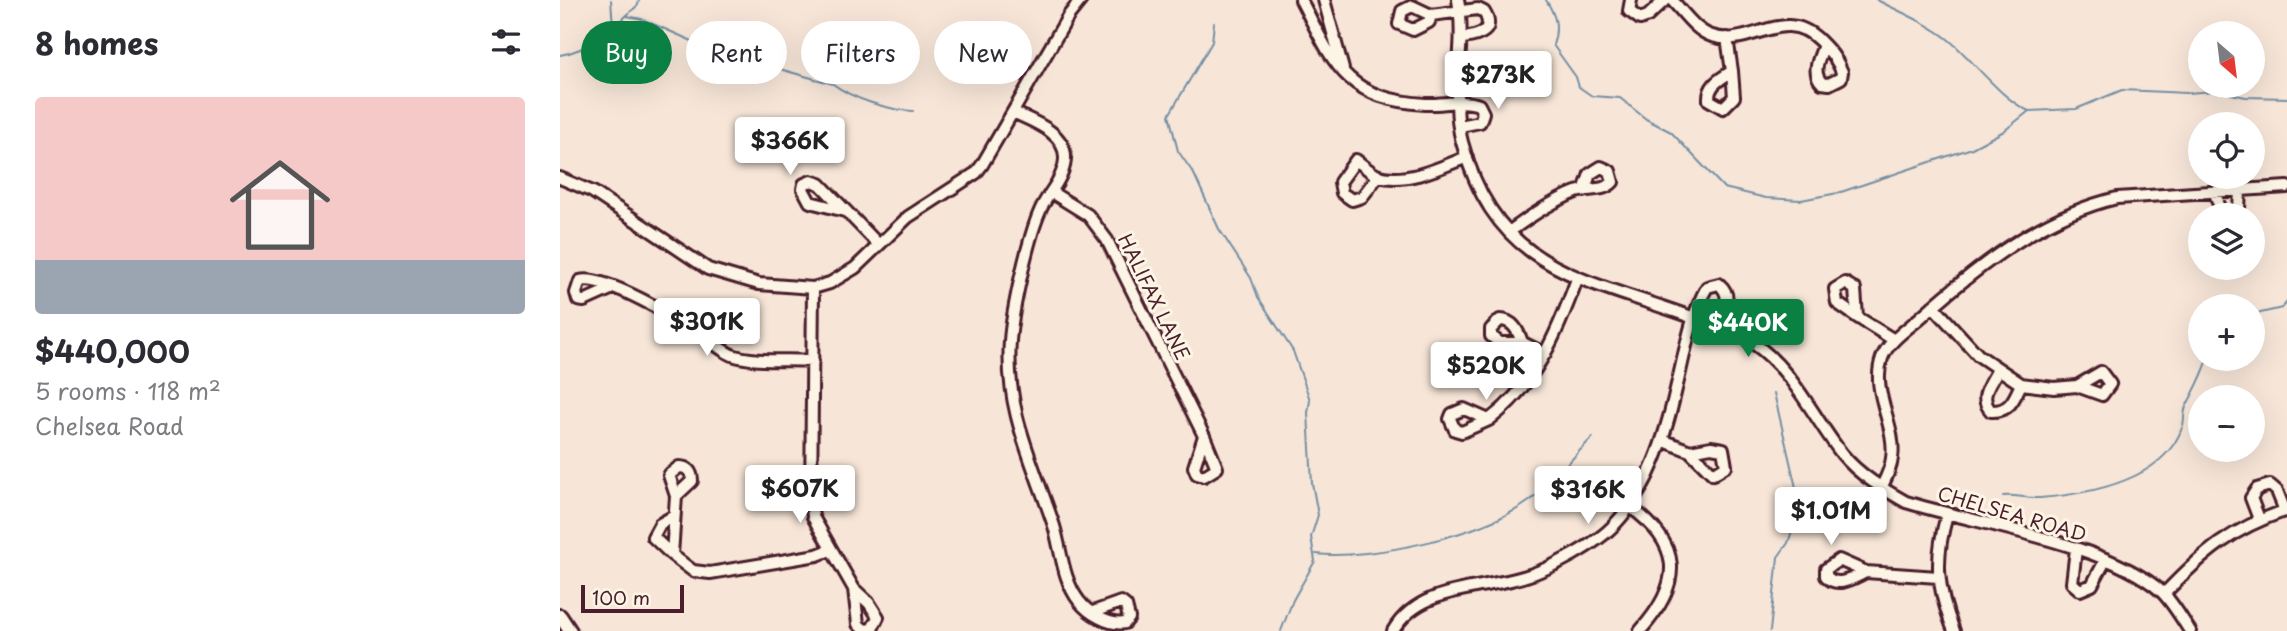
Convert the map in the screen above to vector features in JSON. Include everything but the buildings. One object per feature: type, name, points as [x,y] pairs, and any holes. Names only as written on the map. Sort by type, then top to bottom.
[{"type":"main road","points":[[560,616],[570,631]]},
{"type":"street","points":[[560,178],[593,192],[708,269],[759,284],[813,288],[830,283],[855,268],[908,218],[976,173],[993,150],[1081,0]]},
{"type":"street","points":[[1301,0],[1329,54],[1344,75],[1373,94],[1404,103],[1475,103],[1483,113],[1480,122],[1460,126]]},
{"type":"street","points":[[1324,0],[1344,75]]},
{"type":"street","points":[[1631,0],[1632,16],[1640,19],[1648,16],[1665,0]]},
{"type":"street","points":[[1672,0],[1699,29],[1712,36],[1727,38],[1794,24],[1808,30],[1824,45]]},
{"type":"street","points":[[1431,15],[1459,5],[1478,9],[1487,17],[1488,23],[1483,34],[1463,38]]},
{"type":"street","name":"CHELSEA ROAD","points":[[1459,5],[1463,38],[1456,103],[1460,126],[1467,157],[1491,208],[1509,232],[1543,261],[1577,279],[1717,326],[1754,343],[1790,378],[1843,456],[1881,488],[1906,502],[1947,515],[2106,559],[2136,574],[2164,594],[2190,631]]},
{"type":"street","points":[[1727,38],[1732,71]]},
{"type":"street","points":[[1013,112],[1047,128],[1062,145],[1065,157],[1063,172],[1040,210],[1031,239],[1010,340],[1011,383],[1021,440],[1054,525],[1070,585],[1080,602],[1093,612]]},
{"type":"street","points":[[1378,176],[1357,199],[1352,200],[1342,193],[1340,182],[1356,160],[1378,176],[1427,172],[1467,157]]},
{"type":"street","points":[[1881,488],[1893,455],[1879,377],[1882,357],[1894,341],[1933,306],[1994,257],[2035,231],[2081,209],[2116,198],[2287,187]]},
{"type":"street","points":[[1509,232],[1525,220],[1584,191]]},
{"type":"street","points":[[2215,193],[2222,214],[2233,214],[2239,208],[2240,191]]},
{"type":"street","name":"HALIFAX LANE","points":[[1051,192],[1088,215],[1101,229],[1204,436]]},
{"type":"street","points":[[845,211],[879,245]]},
{"type":"street","points":[[1489,420],[1531,380],[1577,279]]},
{"type":"street","points":[[1393,631],[1409,612],[1442,595],[1521,578],[1597,539],[1615,525],[1649,476],[1662,440],[1692,317],[1707,287],[1719,284],[1726,290],[1728,301],[1717,326]]},
{"type":"street","points":[[613,288],[666,312],[733,355],[813,360]]},
{"type":"street","points":[[813,288],[813,517],[854,589]]},
{"type":"street","points":[[1933,306],[1978,355],[2021,384],[2054,388],[2077,386]]},
{"type":"street","points":[[1857,317],[1894,341]]},
{"type":"street","points":[[1523,343],[1545,354]]},
{"type":"street","points":[[1997,370],[1984,395],[1991,411],[2002,410],[2012,403],[2021,384]]},
{"type":"street","points":[[1662,440],[1690,451]]},
{"type":"street","points":[[2164,594],[2220,540],[2259,519],[2286,510],[2270,485],[2257,489],[2251,498],[2259,519]]},
{"type":"street","points":[[671,555],[676,496]]},
{"type":"street","points":[[1629,506],[1661,534],[1671,562],[1665,595],[1640,631]]},
{"type":"street","points":[[1947,515],[1940,540],[1938,577],[1954,631]]},
{"type":"street","points":[[674,516],[660,524],[653,537],[693,571],[710,573],[817,555],[830,550]]},
{"type":"street","points":[[2077,550],[2071,570],[2072,583],[2080,590],[2092,585],[2106,559]]},
{"type":"street","points":[[1866,572],[1938,577]]},
{"type":"waterway","points":[[611,0],[613,21]]},
{"type":"waterway","points":[[560,55],[593,43],[621,21],[638,5],[639,0]]},
{"type":"waterway","points":[[1546,0],[1556,22],[1553,45],[1576,77],[1579,87],[1592,96],[1620,98],[1646,119],[1671,132],[1724,188],[1766,198],[1801,200],[1838,193],[1972,148],[2004,131],[2029,111],[2076,109],[2122,90],[2187,93],[2215,91],[2246,97],[2287,98]]},
{"type":"waterway","points":[[1877,0],[1941,34],[2008,98],[2029,111]]},
{"type":"waterway","points":[[627,16],[642,19],[715,51],[833,84],[871,103],[913,111]]},
{"type":"waterway","points":[[1214,23],[1212,42],[1169,115],[1178,151],[1194,174],[1219,229],[1251,278],[1258,297],[1293,351],[1310,400],[1308,413],[1312,483],[1318,515],[1311,537],[1315,561],[1293,600],[1281,631]]},
{"type":"waterway","points":[[2265,312],[2282,308],[2287,302]]},
{"type":"waterway","points":[[2003,496],[2040,498],[2080,493],[2122,481],[2159,461],[2172,446],[2183,426],[2186,407],[2203,371]]},
{"type":"waterway","points":[[1770,631],[1778,557],[1788,543],[1797,516],[1797,492],[1774,393]]},
{"type":"waterway","points":[[1316,554],[1339,555],[1395,549],[1455,535],[1483,525],[1508,514],[1537,495],[1593,437]]}]
